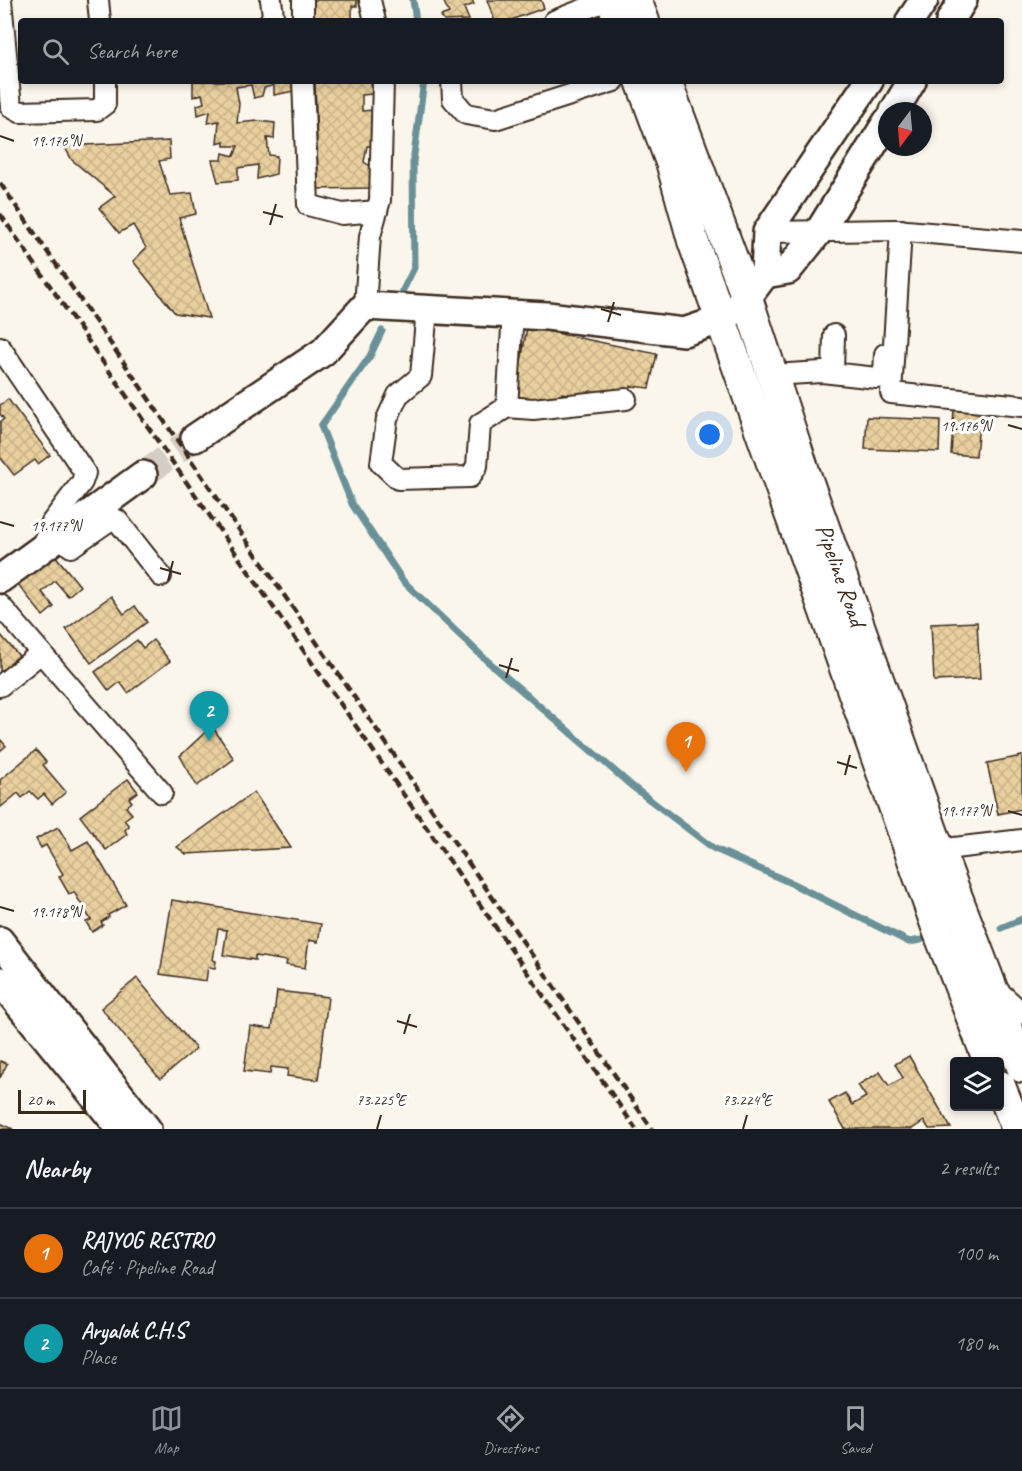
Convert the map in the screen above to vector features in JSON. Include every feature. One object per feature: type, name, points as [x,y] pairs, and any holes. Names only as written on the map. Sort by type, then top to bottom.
[{"type":"main road","points":[[610,0],[618,18]]},
{"type":"main road","points":[[636,0],[643,18]]},
{"type":"main road","name":"Pipeline Road","points":[[642,84],[672,165],[693,241],[926,851],[992,986],[1022,1067]]},
{"type":"main road","name":"Pipeline Road","points":[[667,84],[747,298],[926,851],[938,930],[987,1057]]},
{"type":"main road","points":[[1004,1098],[1017,1129]]},
{"type":"street","points":[[1,0],[11,107],[20,112],[97,110],[105,104],[105,84]]},
{"type":"street","points":[[98,0],[100,18]]},
{"type":"street","points":[[271,0],[272,18]]},
{"type":"street","points":[[303,0],[303,18]]},
{"type":"street","points":[[370,0],[374,18]]},
{"type":"street","points":[[562,18],[610,0]]},
{"type":"street","points":[[912,18],[924,0]]},
{"type":"street","points":[[952,18],[963,0]]},
{"type":"street","points":[[303,84],[308,205],[342,214],[377,211]]},
{"type":"street","points":[[195,438],[323,351],[365,306],[370,236],[380,200],[383,84]]},
{"type":"street","points":[[452,84],[453,99],[466,114],[495,119],[605,84]]},
{"type":"street","points":[[365,306],[513,314],[684,332],[723,319],[747,298],[765,274],[767,232],[867,84]]},
{"type":"street","points":[[899,102],[910,84]]},
{"type":"street","points":[[765,274],[788,270],[820,230],[878,137]]},
{"type":"street","points":[[767,232],[898,230],[1022,241]]},
{"type":"street","points":[[772,375],[833,373],[878,378],[884,373],[898,230]]},
{"type":"street","points":[[898,230],[891,393],[1022,406]]},
{"type":"street","points":[[427,309],[421,376],[398,395],[387,419],[381,463],[398,479],[470,477],[477,466],[480,424],[507,407],[533,409],[626,399]]},
{"type":"street","points":[[507,407],[513,314]]},
{"type":"street","points":[[833,373],[834,335]]},
{"type":"street","points":[[0,347],[85,473],[82,482],[52,522],[49,543]]},
{"type":"street","points":[[0,579],[143,475]]},
{"type":"street","points":[[49,543],[71,547],[110,520],[117,520],[161,576]]},
{"type":"street","points":[[0,604],[162,793]]},
{"type":"street","points":[[0,686],[41,653]]},
{"type":"street","points":[[926,851],[1022,840]]},
{"type":"street","points":[[0,941],[147,1129]]},
{"type":"street","points":[[0,981],[121,1129]]},
{"type":"street","points":[[992,986],[1022,1013]]},
{"type":"building","points":[[313,0],[357,0],[357,6],[352,6],[352,18],[313,18]]},
{"type":"building","points":[[443,0],[472,0],[474,4],[464,8],[468,18],[442,18],[441,16],[449,13]]},
{"type":"building","points":[[487,0],[541,0],[544,8],[516,18],[494,18]]},
{"type":"building","points":[[193,84],[294,84],[294,91],[274,95],[274,85],[264,88],[262,96],[254,98],[251,85],[236,87],[239,104],[237,123],[258,121],[275,123],[274,139],[267,138],[269,155],[277,156],[276,174],[257,179],[258,165],[238,168],[238,180],[218,182],[212,160],[222,160],[223,153],[234,156],[238,146],[224,146],[224,141],[217,143],[219,121],[208,123],[210,111],[198,115],[197,105],[204,103],[202,94],[193,97]]},
{"type":"building","points":[[315,84],[371,84],[372,94],[362,95],[362,111],[372,110],[374,146],[367,146],[364,162],[373,168],[373,188],[314,189],[314,177],[318,177]]},
{"type":"building","points":[[169,141],[170,159],[159,161],[170,195],[192,193],[196,214],[179,218],[209,318],[175,313],[133,261],[146,248],[133,225],[119,233],[99,208],[115,196],[72,160],[64,146]]},
{"type":"building","points":[[527,327],[657,354],[649,388],[631,386],[630,396],[591,391],[590,397],[562,393],[561,401],[514,402]]},
{"type":"building","points":[[8,399],[50,455],[38,464],[35,460],[14,475],[0,457],[0,422],[4,419],[0,414],[0,405]]},
{"type":"building","points":[[954,410],[980,413],[976,456],[951,454]]},
{"type":"building","points":[[867,417],[940,420],[939,452],[865,449]]},
{"type":"building","points":[[54,554],[80,586],[68,596],[55,581],[42,592],[54,607],[43,616],[17,583]]},
{"type":"building","points":[[111,596],[124,614],[135,606],[147,622],[91,663],[66,629]]},
{"type":"building","points":[[977,622],[980,679],[934,681],[931,624]]},
{"type":"building","points":[[0,634],[19,656],[10,663],[14,668],[0,680]]},
{"type":"building","points":[[137,640],[143,648],[153,640],[170,661],[128,693],[120,682],[109,691],[95,672]]},
{"type":"building","points":[[212,726],[234,759],[197,786],[180,756]]},
{"type":"building","points":[[0,739],[6,746],[0,751]]},
{"type":"building","points":[[36,750],[46,762],[43,765],[66,792],[52,804],[44,794],[38,799],[30,791],[22,798],[18,793],[1,807],[0,780]]},
{"type":"building","points":[[1022,756],[1022,809],[998,814],[987,763]]},
{"type":"building","points":[[128,779],[138,792],[129,798],[132,802],[126,807],[132,814],[124,820],[129,826],[125,830],[127,834],[106,850],[80,816]]},
{"type":"building","points":[[254,792],[291,848],[186,854],[177,847]]},
{"type":"building","points":[[58,827],[72,850],[88,841],[126,905],[108,915],[109,917],[101,922],[103,925],[92,932],[86,922],[91,920],[74,892],[69,894],[59,877],[63,874],[46,845],[41,848],[36,839]]},
{"type":"building","points":[[172,900],[321,924],[318,942],[309,940],[305,968],[286,965],[287,961],[255,956],[255,960],[223,955],[227,930],[218,929],[213,960],[216,961],[215,968],[208,967],[206,981],[160,974]]},
{"type":"building","points":[[137,978],[196,1049],[160,1079],[101,1008]]},
{"type":"building","points":[[277,991],[328,997],[318,1080],[287,1076],[288,1069],[271,1067],[270,1074],[244,1071],[250,1026],[272,1029]]},
{"type":"building","points":[[909,1056],[951,1128],[929,1129],[924,1121],[912,1129],[845,1129],[829,1102],[845,1093],[852,1105],[866,1097],[858,1085],[880,1072],[889,1086],[903,1078],[895,1064]]},
{"type":"building","points":[[0,1061],[7,1064],[0,1078]]},
{"type":"building","points":[[0,1123],[13,1129],[0,1129]]},
{"type":"waterway","points":[[413,0],[416,18]]},
{"type":"waterway","points":[[403,290],[414,268],[413,162],[424,84]]},
{"type":"waterway","points":[[382,331],[370,356],[321,426],[352,504],[403,581],[484,658],[633,787],[713,848],[791,883],[909,942],[921,940]]},
{"type":"waterway","points":[[1001,928],[1022,919]]},
{"type":"tunnel","points":[[143,475],[195,438]]},
{"type":"railway","points":[[0,183],[652,1129]]},
{"type":"railway","points":[[0,214],[636,1129]]},
{"type":"place","name":"Aryalok C.H.S","points":[[209,741]]},
{"type":"place","name":"RAJYOG RESTRO","points":[[686,772]]}]
